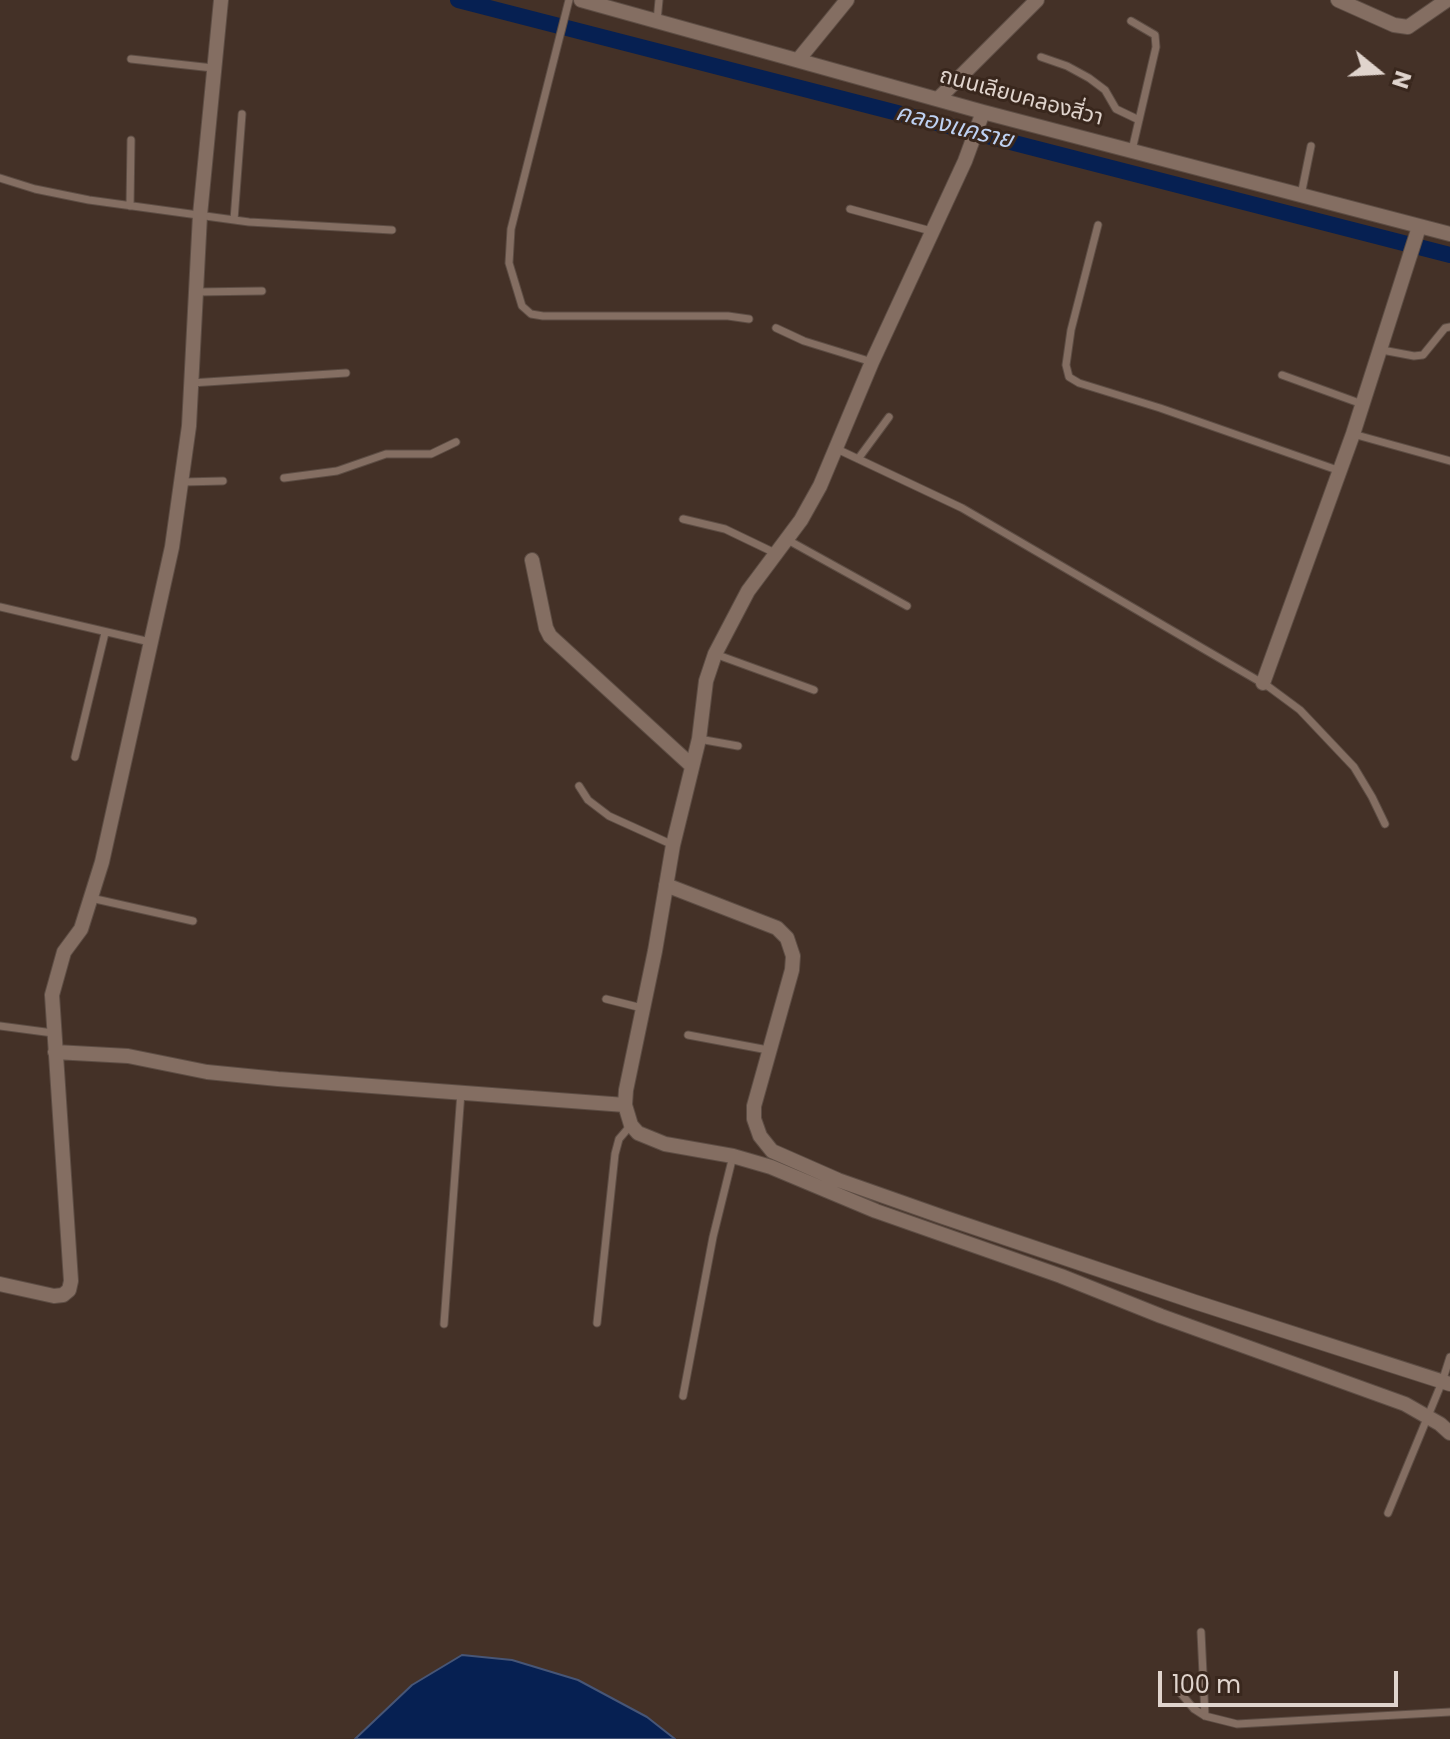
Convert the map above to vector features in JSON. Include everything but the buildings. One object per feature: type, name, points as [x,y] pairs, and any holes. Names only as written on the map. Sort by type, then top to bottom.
[{"type":"street","points":[[0,1284],[54,1296],[63,1295],[69,1290],[71,1281],[52,995],[64,952],[81,929],[91,898],[172,547],[183,482],[200,215],[221,0]]},
{"type":"street","name":"ถนนเลียบคลองสี่วา","points":[[581,0],[983,112],[1301,195],[1418,233],[1450,234]]},
{"type":"street","points":[[798,60],[847,0]]},
{"type":"street","points":[[939,98],[1037,0]]},
{"type":"street","points":[[1338,0],[1394,25],[1408,27],[1447,0]]},
{"type":"street","points":[[983,112],[965,161],[872,362],[837,449],[801,520],[748,591],[715,654],[706,681],[699,739],[673,845],[642,1008],[625,1105],[631,1125],[638,1133],[665,1144],[733,1156],[771,1167],[876,1211],[1405,1404],[1450,1433]]},
{"type":"street","points":[[1263,683],[1382,350],[1418,233]]},
{"type":"street","points":[[532,560],[550,636],[692,766]]},
{"type":"street","points":[[666,885],[777,928],[787,938],[793,956],[792,970],[754,1106],[754,1119],[760,1136],[772,1151],[838,1180],[1195,1302],[1446,1383]]},
{"type":"street","points":[[55,1052],[128,1056],[207,1072],[625,1105]]},
{"type":"lane","points":[[569,0],[511,229],[509,263],[522,306],[531,314],[543,316],[728,316],[749,319]]},
{"type":"lane","points":[[657,21],[659,0]]},
{"type":"lane","points":[[1131,21],[1155,35],[1156,47],[1132,150]]},
{"type":"lane","points":[[1041,57],[1089,78],[1105,90],[1116,109],[1139,120]]},
{"type":"lane","points":[[131,59],[213,68]]},
{"type":"lane","points":[[234,220],[242,114]]},
{"type":"lane","points":[[130,206],[131,140]]},
{"type":"lane","points":[[1301,195],[1311,146]]},
{"type":"lane","points":[[0,178],[62,195],[234,220],[392,230]]},
{"type":"lane","points":[[850,209],[931,231]]},
{"type":"lane","points":[[1098,225],[1071,330],[1066,365],[1069,377],[1340,471]]},
{"type":"lane","points":[[196,292],[262,291]]},
{"type":"lane","points":[[1382,350],[1423,355],[1445,328],[1450,327]]},
{"type":"lane","points":[[776,328],[824,348],[872,362]]},
{"type":"lane","points":[[191,383],[346,373]]},
{"type":"lane","points":[[1282,375],[1362,404]]},
{"type":"lane","points":[[858,459],[889,417]]},
{"type":"lane","points":[[1353,434],[1450,461]]},
{"type":"lane","points":[[284,478],[337,471],[386,454],[431,454],[456,442]]},
{"type":"lane","points":[[837,449],[962,508],[1263,683],[1300,710],[1354,767],[1385,824]]},
{"type":"lane","points":[[183,482],[223,481]]},
{"type":"lane","points":[[683,519],[725,529],[775,553]]},
{"type":"lane","points":[[786,539],[907,606]]},
{"type":"lane","points":[[0,607],[151,642]]},
{"type":"lane","points":[[75,757],[105,633]]},
{"type":"lane","points":[[715,654],[814,690]]},
{"type":"lane","points":[[699,739],[738,746]]},
{"type":"lane","points":[[579,786],[588,800],[609,816],[673,845]]},
{"type":"lane","points":[[91,898],[193,921]]},
{"type":"lane","points":[[606,999],[642,1008]]},
{"type":"lane","points":[[0,1026],[54,1033]]},
{"type":"lane","points":[[688,1035],[770,1051]]},
{"type":"lane","points":[[444,1324],[461,1092]]},
{"type":"lane","points":[[597,1323],[615,1154],[619,1139],[631,1125]]},
{"type":"lane","points":[[683,1396],[716,1221],[733,1156]]},
{"type":"lane","points":[[1388,1513],[1428,1417],[1446,1383],[1450,1357]]},
{"type":"lane","points":[[1201,1632],[1205,1716]]},
{"type":"lane","points":[[1178,1690],[1194,1709],[1205,1716],[1237,1724],[1450,1712]]},
{"type":"water","points":[[462,1655],[512,1660],[578,1680],[647,1717],[675,1739],[355,1739],[412,1685]]},
{"type":"waterway","name":"คลองเเคราย","points":[[458,0],[1450,255]]}]
